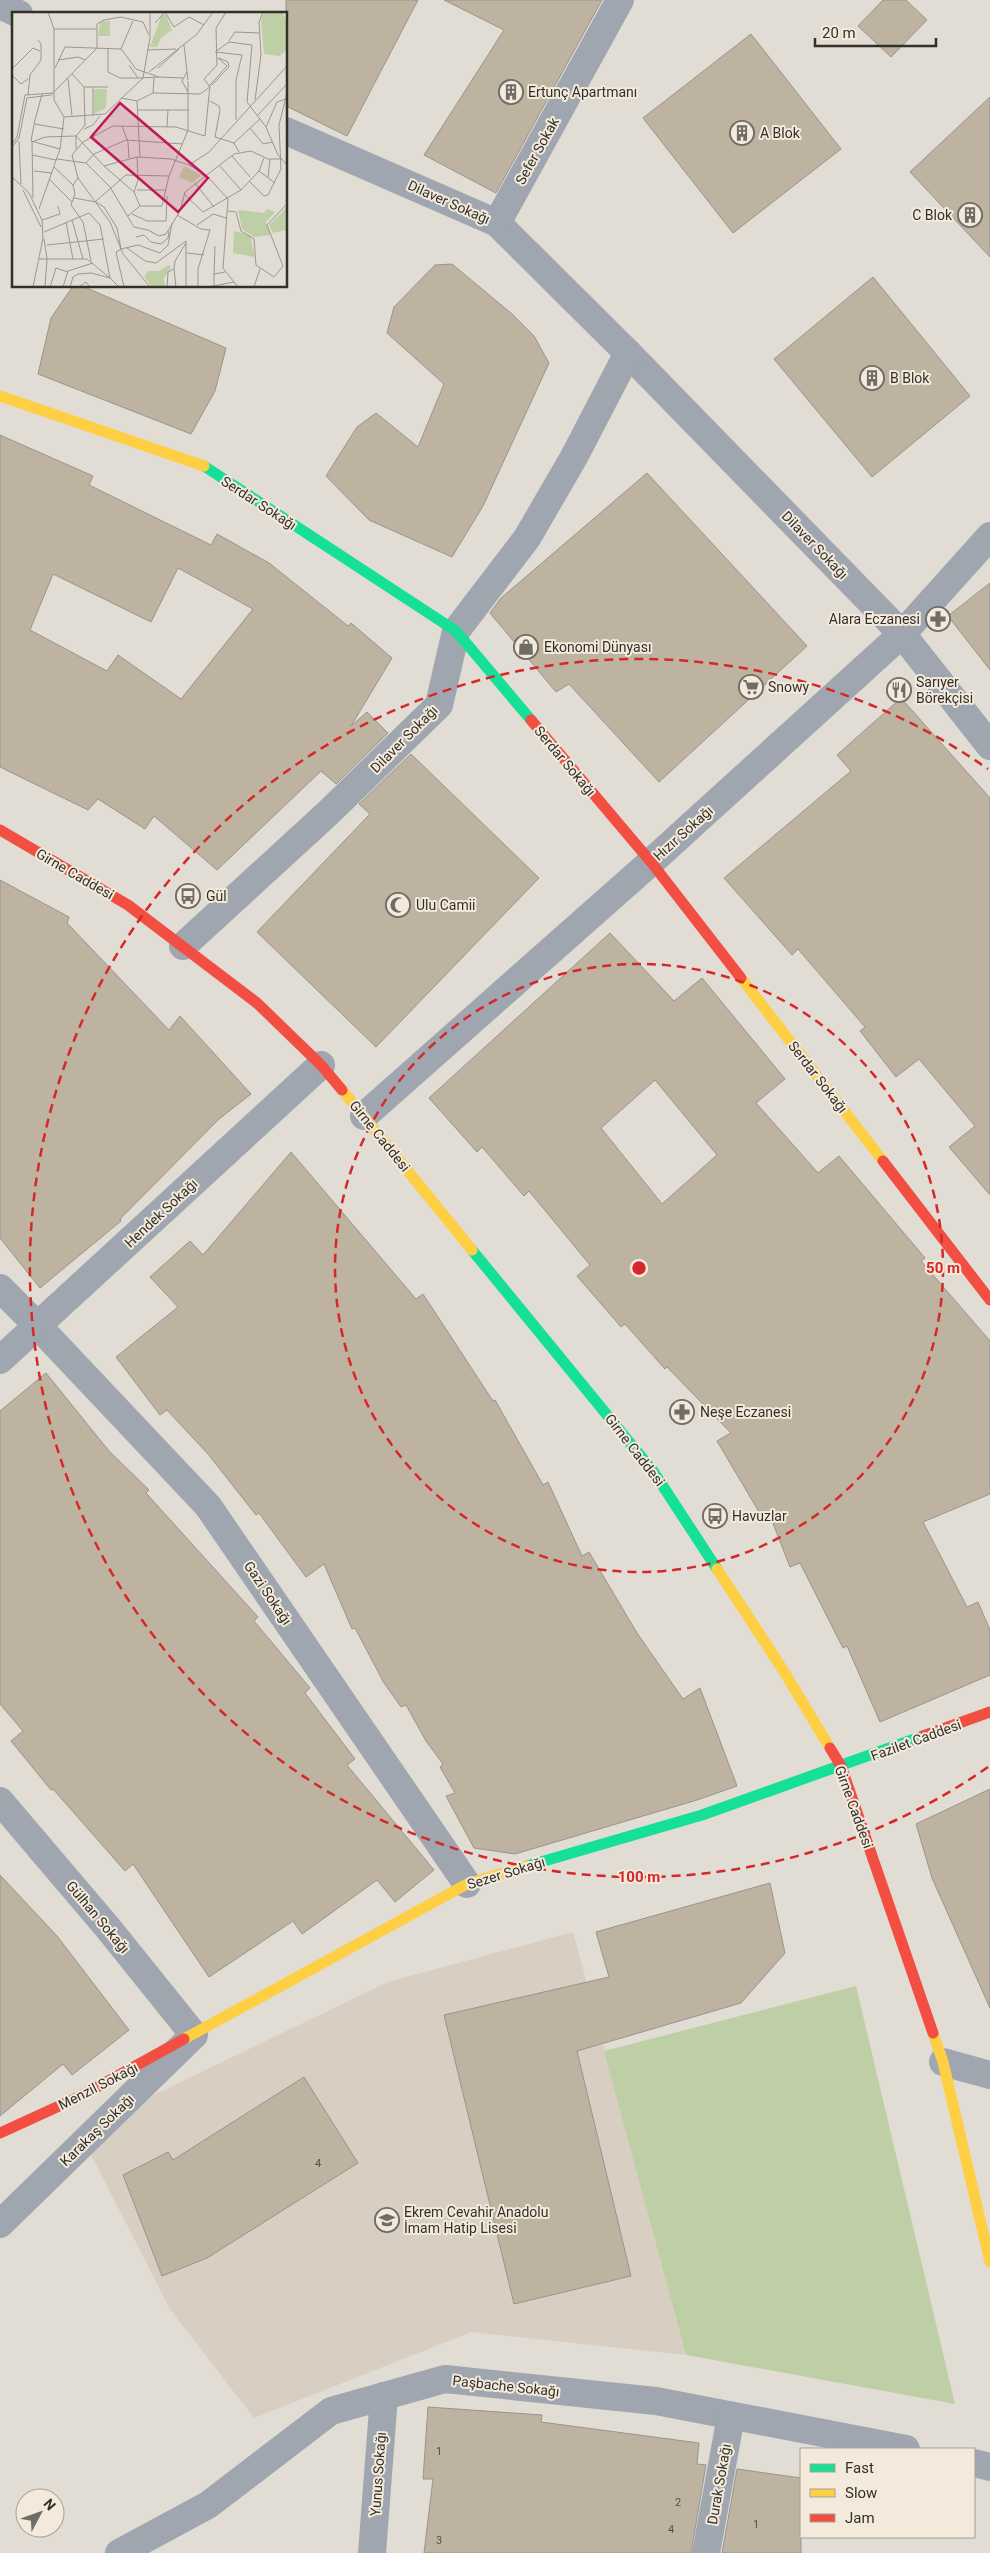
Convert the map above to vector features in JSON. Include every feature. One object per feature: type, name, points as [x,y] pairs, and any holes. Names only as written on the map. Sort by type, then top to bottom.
[{"type":"street","name":"Sefer Sokak","points":[[497,223],[620,0]]},
{"type":"street","points":[[0,5],[15,12]]},
{"type":"street","name":"Dilaver Sokağı","points":[[288,132],[497,223],[628,353],[902,634],[990,746]]},
{"type":"street","name":"Dilaver Sokağı","points":[[183,946],[328,813],[439,705],[456,631],[527,538],[574,457],[628,353]]},
{"type":"street","name":"Serdar Sokağı","points":[[0,396],[203,466],[456,631],[651,862],[990,1300]]},
{"type":"street","name":"Hızır Sokağı","points":[[364,1116],[651,862],[902,634],[990,536]]},
{"type":"street","points":[[902,634],[990,561]]},
{"type":"street","name":"Girne Caddesi","points":[[0,830],[128,905],[257,1003],[321,1065],[653,1472],[783,1670],[841,1766],[943,2062],[990,2262]]},
{"type":"street","name":"Hendek Sokağı","points":[[0,1360],[321,1065]]},
{"type":"street","name":"Gazi Sokağı","points":[[0,1288],[208,1506],[467,1884]]},
{"type":"street","name":"Fazilet Caddesi","points":[[841,1766],[990,1712]]},
{"type":"street","name":"Sezer Sokağı","points":[[194,2035],[467,1884],[702,1815],[841,1766]]},
{"type":"street","name":"Gülhan Sokağı","points":[[0,1801],[108,1928],[194,2035]]},
{"type":"street","name":"Menzil Sokağı","points":[[0,2133],[81,2096],[194,2035]]},
{"type":"street","name":"Karakaş Sokağı","points":[[0,2224],[194,2035]]},
{"type":"street","points":[[943,2062],[990,2075]]},
{"type":"street","name":"Paşbache Sokağı","points":[[119,2553],[147,2544],[208,2505],[331,2410],[445,2380],[656,2401],[901,2448]]},
{"type":"street","name":"Yunus Sokağı","points":[[372,2553],[384,2396]]},
{"type":"street","name":"Durak Sokağı","points":[[706,2553],[731,2416]]},
{"type":"street","points":[[975,2463],[990,2467]]},
{"type":"shaded area","name":"Ekrem Cevahir Anadolu İmam Hatip Lisesi","points":[[573,1932],[686,2355],[471,2332],[254,2418],[170,2309],[79,2131],[388,1982]]},
{"type":"green space","points":[[856,1986],[955,2404],[686,2355],[604,2051]]},
{"type":"building","points":[[286,0],[418,0],[347,136],[288,107],[288,12],[286,12]]},
{"type":"building","name":"Ertunç Apartmanı","points":[[444,0],[602,0],[496,193],[424,155],[504,30]]},
{"type":"building","points":[[883,0],[906,0],[927,20],[891,57],[858,26]]},
{"type":"building","name":"A Blok","points":[[751,34],[841,149],[733,233],[643,118]]},
{"type":"building","name":"C Blok","points":[[990,97],[990,257],[910,172]]},
{"type":"building","points":[[452,264],[512,314],[534,336],[549,363],[483,506],[452,557],[369,520],[326,476],[357,427],[376,413],[418,447],[444,384],[387,333],[394,307],[435,265]]},
{"type":"building","name":"B Blok","points":[[873,277],[970,396],[872,477],[774,359]]},
{"type":"building","points":[[72,288],[87,288],[226,348],[215,391],[191,434],[38,374],[51,318]]},
{"type":"building","points":[[0,435],[93,476],[89,485],[211,545],[217,534],[269,563],[348,626],[351,623],[392,658],[351,726],[367,712],[388,733],[336,784],[321,771],[217,870],[154,816],[145,829],[98,799],[88,810],[0,767]],"holes":[[[178,568],[253,609],[181,699],[118,655],[107,671],[30,630],[53,574],[151,622]]]},
{"type":"building","points":[[647,473],[807,646],[659,782],[569,684],[556,692],[490,613],[501,598]]},
{"type":"building","points":[[990,583],[990,670],[948,616]]},
{"type":"building","points":[[901,698],[990,798],[990,1195],[949,1147],[975,1126],[919,1059],[896,1077],[860,1031],[865,1027],[798,949],[792,955],[724,878],[851,771],[837,755]]},
{"type":"building","name":"Ulu Camii","points":[[411,754],[539,878],[376,1047],[257,932],[370,814],[359,804]]},
{"type":"building","points":[[0,880],[69,917],[67,923],[169,1030],[180,1016],[251,1094],[219,1119],[120,1219],[121,1221],[40,1288],[0,1238]]},
{"type":"building","points":[[610,933],[674,1001],[702,978],[785,1079],[756,1103],[818,1173],[839,1156],[925,1258],[921,1261],[990,1341],[990,1494],[923,1522],[967,1607],[978,1602],[990,1630],[990,1675],[880,1722],[847,1646],[843,1648],[800,1563],[790,1567],[769,1513],[762,1517],[717,1441],[731,1433],[667,1367],[665,1369],[625,1324],[621,1327],[577,1276],[590,1265],[529,1191],[524,1196],[482,1147],[477,1152],[429,1098]],"holes":[[[655,1080],[717,1155],[662,1204],[601,1128]]]},
{"type":"building","points":[[291,1152],[416,1299],[423,1294],[493,1401],[495,1400],[543,1485],[548,1482],[582,1556],[589,1552],[637,1633],[683,1699],[700,1688],[737,1786],[697,1800],[515,1854],[474,1848],[446,1796],[455,1793],[440,1767],[443,1764],[426,1741],[406,1705],[401,1707],[384,1683],[355,1628],[352,1629],[324,1564],[306,1577],[259,1513],[256,1515],[208,1454],[167,1410],[160,1415],[116,1357],[178,1307],[150,1277],[190,1241],[203,1255]]},
{"type":"building","points":[[46,1373],[109,1451],[149,1490],[146,1493],[258,1617],[254,1621],[310,1688],[305,1693],[355,1759],[347,1765],[434,1870],[395,1902],[377,1880],[302,1934],[293,1921],[209,1977],[133,1864],[125,1871],[53,1789],[51,1790],[11,1741],[23,1731],[0,1704],[0,1411]]},
{"type":"building","points":[[990,1789],[990,2008],[932,1878],[916,1824]]},
{"type":"building","points":[[0,1875],[57,1936],[129,2030],[72,2075],[63,2064],[0,2116]]},
{"type":"building","points":[[770,1883],[785,1953],[741,2003],[577,2051],[631,2276],[514,2304],[444,2015],[609,1977],[596,1932]]},
{"type":"building","points":[[304,2077],[358,2163],[207,2258],[162,2276],[123,2175],[168,2152],[173,2160]]},
{"type":"building","points":[[428,2407],[542,2415],[541,2422],[699,2443],[697,2464],[706,2465],[691,2553],[424,2553],[433,2479],[423,2479]]},
{"type":"building","points":[[737,2469],[800,2478],[801,2553],[722,2553]]},
{"type":"traffic: fast","points":[[204,466],[456,631],[531,720]]},
{"type":"traffic: fast","points":[[472,1250],[653,1471],[717,1569]]},
{"type":"traffic: fast","points":[[527,1866],[702,1815],[923,1736]]},
{"type":"traffic: slow","points":[[0,396],[204,466]]},
{"type":"traffic: slow","points":[[741,978],[883,1161]]},
{"type":"traffic: slow","points":[[342,1090],[472,1250]]},
{"type":"traffic: slow","points":[[717,1569],[783,1670],[830,1748]]},
{"type":"traffic: slow","points":[[184,2039],[467,1884],[527,1866]]},
{"type":"traffic: slow","points":[[933,2033],[943,2062],[990,2262]]},
{"type":"traffic: jam","points":[[531,720],[651,862],[741,978]]},
{"type":"traffic: jam","points":[[0,830],[128,905],[257,1003],[321,1065],[342,1090]]},
{"type":"traffic: jam","points":[[883,1161],[990,1300]]},
{"type":"traffic: jam","points":[[923,1736],[990,1712]]},
{"type":"traffic: jam","points":[[830,1748],[841,1766],[933,2033]]},
{"type":"traffic: jam","points":[[0,2133],[81,2096],[184,2039]]},
{"type":"place","name":"Ertunç Apartmanı","points":[[511,92]]},
{"type":"place","name":"A Blok","points":[[742,133]]},
{"type":"place","name":"C Blok","points":[[970,215]]},
{"type":"place","name":"B Blok","points":[[872,378]]},
{"type":"place","name":"Alara Eczanesi","points":[[938,619]]},
{"type":"place","name":"Ekonomi Dünyası","points":[[526,647]]},
{"type":"place","name":"Snowy","points":[[751,687]]},
{"type":"place","name":"Sarıyer Börekçisi","points":[[899,690]]},
{"type":"place","name":"Gül","points":[[188,896]]},
{"type":"place","name":"Ulu Camii","points":[[398,905]]},
{"type":"place","name":"Neşe Eczanesi","points":[[682,1412]]},
{"type":"place","name":"Havuzlar","points":[[715,1516]]},
{"type":"place","name":"Ekrem Cevahir Anadolu İmam Hatip Lisesi","points":[[387,2220]]}]
